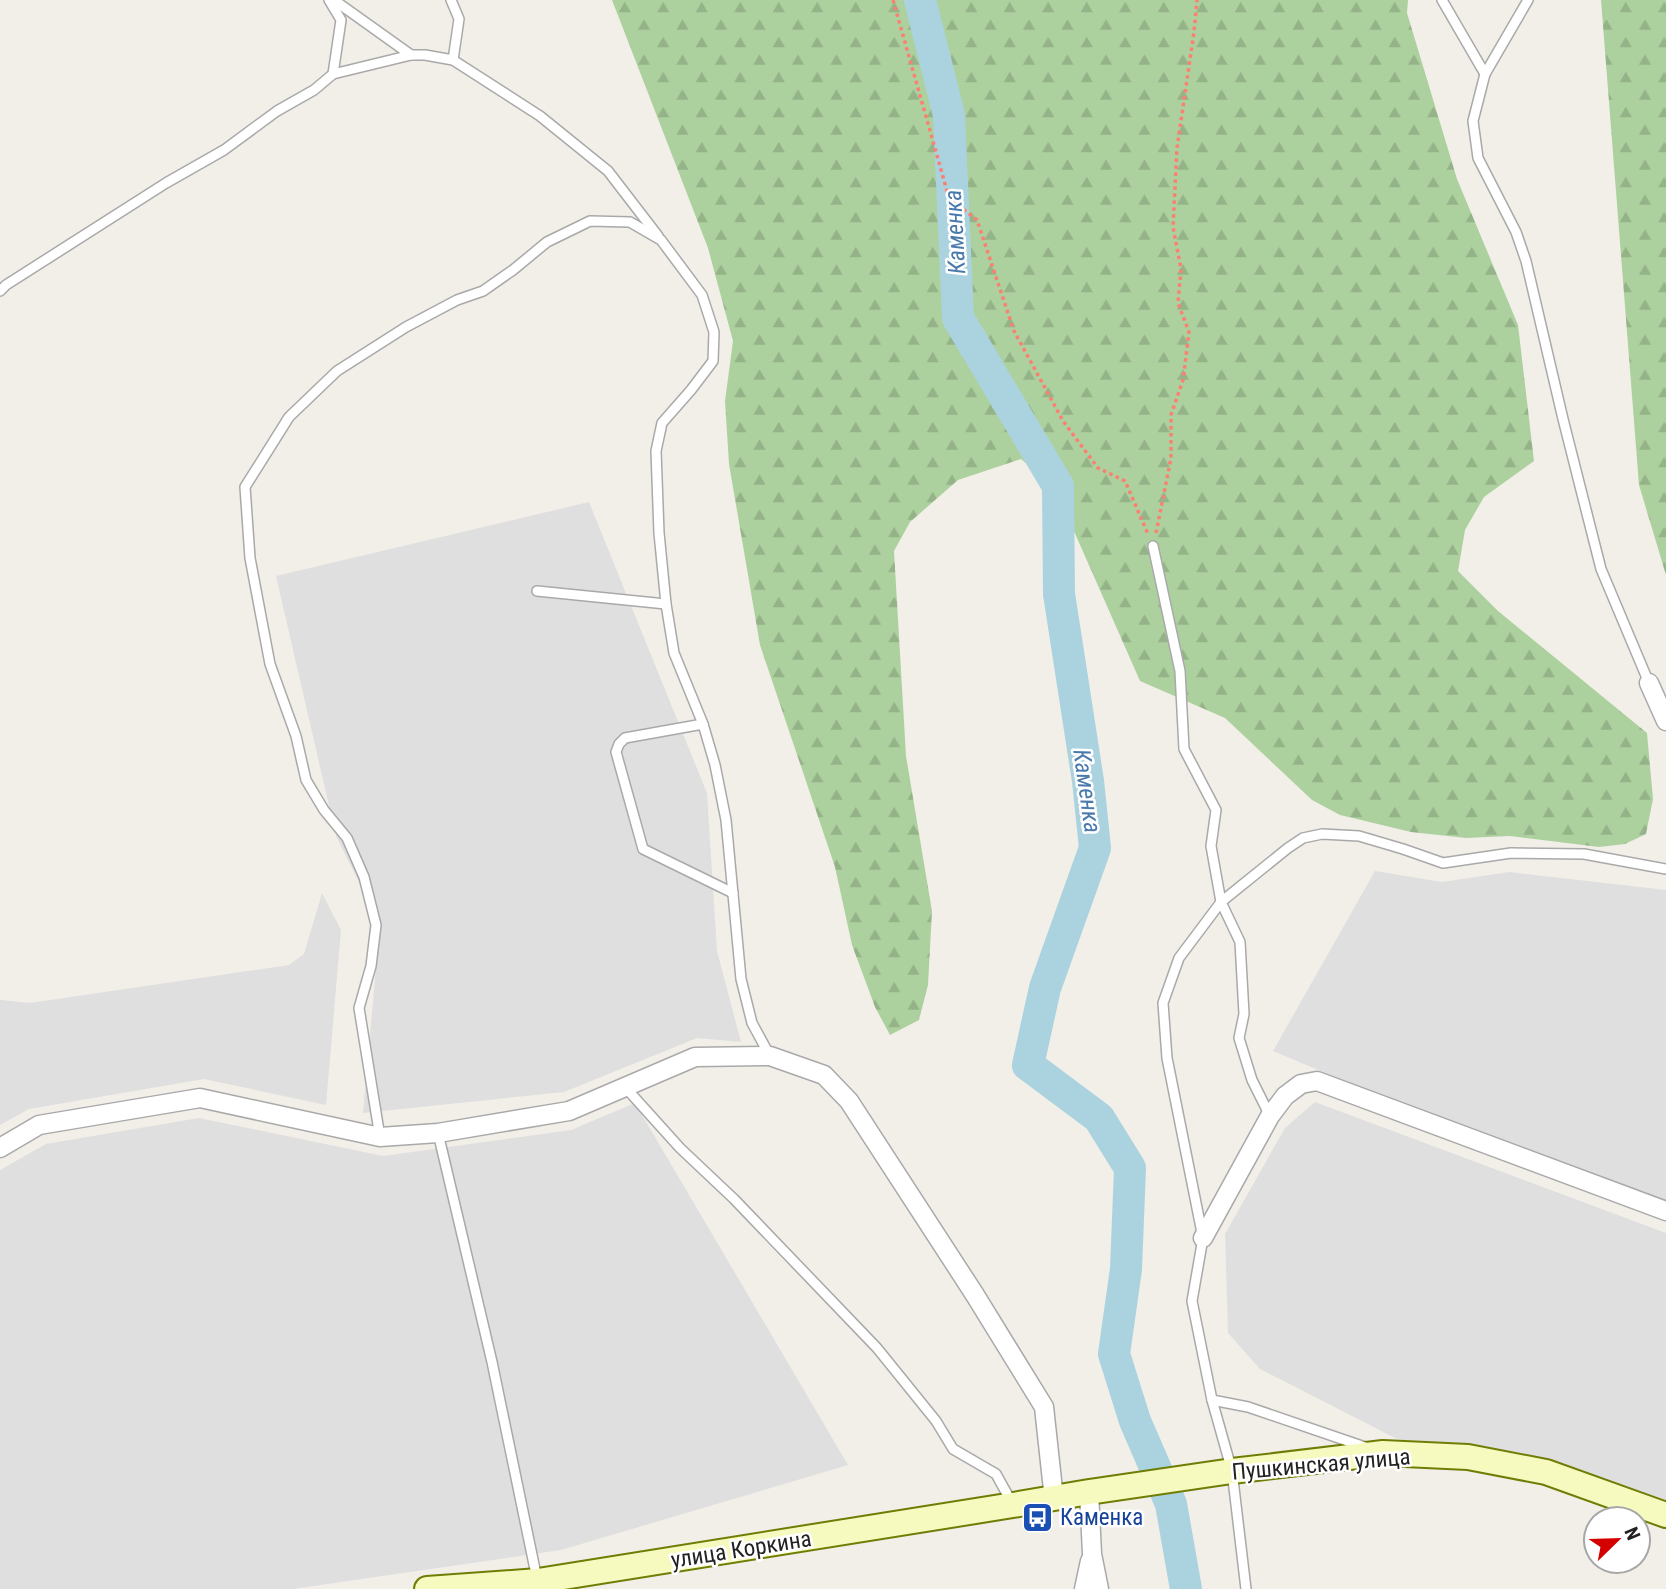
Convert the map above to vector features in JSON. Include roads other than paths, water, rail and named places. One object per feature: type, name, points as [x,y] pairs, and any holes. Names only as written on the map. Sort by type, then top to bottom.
[{"type":"main road","name":"Пушкинская улица","points":[[1054,1499],[1232,1471],[1383,1454],[1468,1457],[1546,1472],[1666,1515]]},
{"type":"main road","name":"улица Коркина","points":[[432,1589],[538,1581],[1054,1499]]},
{"type":"street","points":[[1658,686],[1666,721]]},
{"type":"street","points":[[0,1148],[39,1125],[200,1098],[380,1137],[438,1133],[569,1111],[695,1057],[770,1056],[824,1074],[849,1101],[975,1295],[1044,1407],[1054,1499]]},
{"type":"street","points":[[1203,1238],[1270,1116],[1285,1097],[1301,1084],[1317,1081],[1666,1210]]},
{"type":"street","points":[[1089,1492],[1092,1554],[1099,1589]]},
{"type":"street","points":[[1084,1589],[1092,1554]]},
{"type":"lane","points":[[331,0],[411,55]]},
{"type":"lane","points":[[331,0],[341,20],[333,74]]},
{"type":"lane","points":[[451,0],[459,19],[453,60]]},
{"type":"lane","points":[[1442,0],[1485,74]]},
{"type":"lane","points":[[1528,0],[1485,74],[1474,121],[1478,158],[1516,232],[1527,261],[1601,569],[1658,686]]},
{"type":"lane","points":[[0,291],[166,183],[224,150],[277,111],[314,90],[333,74],[411,55],[453,60],[540,116],[608,171],[702,295],[714,332],[713,360],[662,423],[656,451],[659,533],[674,653],[703,724],[715,765],[726,820],[741,979],[752,1023],[770,1056]]},
{"type":"lane","points":[[380,1137],[359,1008],[370,966],[376,925],[364,877],[346,838],[324,810],[306,780],[296,736],[270,664],[250,558],[245,487],[289,417],[337,371],[406,327],[457,300],[483,291],[547,242],[590,221],[629,222],[661,240]]},
{"type":"lane","points":[[1153,546],[1180,671],[1184,749],[1216,810],[1211,846],[1221,902],[1240,942],[1244,1014],[1239,1038],[1252,1080],[1270,1116]]},
{"type":"lane","points":[[537,592],[666,604]]},
{"type":"lane","points":[[703,724],[625,738],[616,752],[643,849],[733,894]]},
{"type":"lane","points":[[1246,1589],[1232,1471],[1212,1400],[1192,1301],[1203,1238],[1167,1058],[1163,1003],[1179,958],[1221,902],[1288,848],[1303,838],[1322,834],[1359,836],[1443,863],[1511,853],[1584,853],[1666,869]]},
{"type":"lane","points":[[625,1087],[680,1148],[734,1199],[877,1348],[936,1420],[953,1449],[996,1474],[1013,1505]]},
{"type":"lane","points":[[438,1133],[492,1362],[538,1581]]},
{"type":"lane","points":[[1212,1400],[1248,1407],[1383,1454]]},
{"type":"waterway","name":"Каменка","points":[[920,0],[949,115],[958,318],[1058,486],[1059,594],[1088,781],[1095,848],[1045,988],[1028,1065],[1099,1118],[1130,1168],[1126,1269],[1114,1354],[1135,1421],[1171,1504],[1186,1589]]},
{"type":"place","name":"Каменка","points":[[1037,1517]]}]
